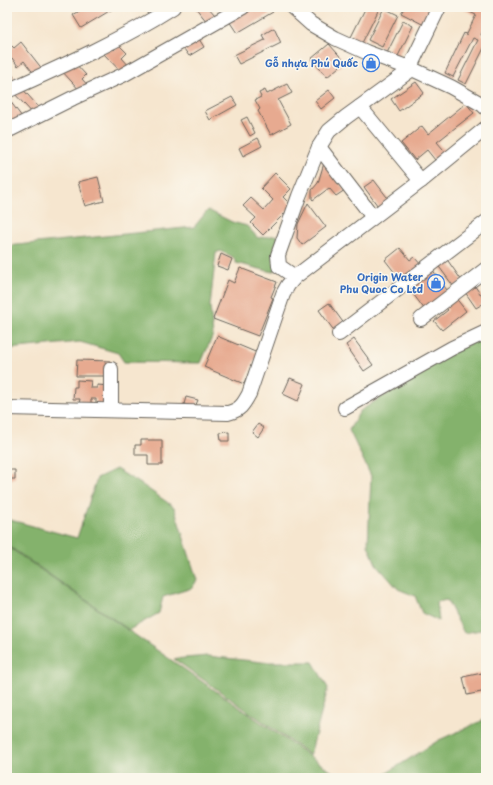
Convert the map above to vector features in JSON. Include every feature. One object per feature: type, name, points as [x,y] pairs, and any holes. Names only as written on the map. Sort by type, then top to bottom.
[{"type":"street","points":[[7,91],[44,75],[121,37],[155,19],[173,7]]},
{"type":"street","points":[[11,130],[73,98],[123,75],[243,7]]},
{"type":"street","points":[[292,7],[311,24],[335,38],[451,87],[485,105]]},
{"type":"street","points":[[295,277],[280,266],[278,255],[299,196],[319,147],[329,132],[360,106],[410,69],[439,7]]},
{"type":"street","points":[[360,106],[421,181]]},
{"type":"street","points":[[7,408],[228,413],[236,411],[244,404],[283,294],[295,277],[421,181],[486,128]]},
{"type":"street","points":[[319,147],[373,217]]},
{"type":"street","points":[[339,334],[486,222]]},
{"type":"street","points":[[421,319],[486,269]]},
{"type":"street","points":[[345,408],[452,348],[486,332]]},
{"type":"street","points":[[111,369],[111,410]]},
{"type":"green space","points":[[208,210],[232,222],[247,226],[258,238],[278,235],[277,269],[272,272],[236,263],[233,257],[220,251],[216,253],[210,306],[213,335],[201,363],[124,362],[118,353],[80,342],[7,349],[7,246],[194,227]]},
{"type":"green space","points":[[486,336],[486,629],[464,633],[447,600],[437,602],[439,621],[422,613],[415,596],[398,589],[376,564],[368,545],[371,476],[349,430],[360,411],[453,351]]},
{"type":"green space","points":[[116,469],[174,507],[197,580],[192,588],[163,597],[159,613],[129,630],[7,545],[7,519],[77,538],[97,478]]},
{"type":"green space","points":[[7,546],[341,778],[7,778]]},
{"type":"green space","points":[[207,656],[262,662],[313,662],[328,688],[310,755],[174,659]]},
{"type":"green space","points":[[486,719],[486,778],[379,778],[439,740]]},
{"type":"building","points":[[86,7],[116,7],[81,28],[73,15]]},
{"type":"building","points":[[195,7],[208,7],[215,15],[207,22]]},
{"type":"building","points":[[245,7],[270,7],[273,12],[237,33],[227,18]]},
{"type":"building","points":[[366,7],[380,7],[362,43],[351,37]]},
{"type":"building","points":[[405,7],[436,7],[426,26],[401,13]]},
{"type":"building","points":[[459,7],[486,7],[486,24],[481,35],[486,37],[486,44],[466,84],[458,80],[478,40],[473,38],[453,77],[445,73],[464,33],[466,35],[476,15]]},
{"type":"building","points":[[384,8],[398,15],[382,47],[368,40]]},
{"type":"building","points":[[403,21],[413,26],[397,58],[387,53]]},
{"type":"building","points":[[274,28],[281,43],[239,64],[234,55],[265,40],[262,35]]},
{"type":"building","points":[[199,39],[204,47],[189,56],[184,49]]},
{"type":"building","points":[[21,42],[43,70],[35,75],[24,61],[18,66],[12,58],[7,62],[7,50],[12,46],[14,48]]},
{"type":"building","points":[[329,44],[345,62],[327,77],[311,59]]},
{"type":"building","points":[[119,45],[127,53],[122,58],[130,67],[123,74],[103,53],[110,46],[114,50]]},
{"type":"building","points":[[74,62],[86,75],[82,79],[90,88],[82,93],[61,70]]},
{"type":"building","points":[[7,68],[14,77],[7,82]]},
{"type":"building","points":[[416,82],[424,93],[399,111],[391,99]]},
{"type":"building","points":[[287,84],[292,93],[278,100],[291,124],[271,135],[258,111],[260,109],[255,100],[261,97],[259,93],[265,90],[267,94]]},
{"type":"building","points":[[21,87],[42,111],[35,116],[14,93]]},
{"type":"building","points":[[329,90],[335,98],[321,109],[315,101]]},
{"type":"building","points":[[7,97],[22,117],[7,129]]},
{"type":"building","points":[[232,97],[237,105],[210,120],[205,111]]},
{"type":"building","points":[[466,103],[474,113],[437,142],[449,156],[439,165],[427,150],[415,160],[401,143],[422,126],[428,134]]},
{"type":"building","points":[[247,117],[255,133],[250,136],[241,120]]},
{"type":"building","points":[[258,138],[262,146],[243,156],[239,148]]},
{"type":"building","points":[[324,163],[345,190],[336,196],[329,188],[313,200],[312,190],[318,183]]},
{"type":"building","points":[[275,173],[291,189],[283,197],[292,206],[263,235],[251,223],[256,218],[243,206],[251,198],[264,210],[273,200],[261,188]]},
{"type":"building","points":[[98,177],[104,201],[85,206],[78,182]]},
{"type":"building","points":[[374,180],[390,201],[380,209],[364,187]]},
{"type":"building","points":[[308,203],[326,227],[302,245],[297,238],[298,224]]},
{"type":"building","points":[[400,248],[410,260],[414,257],[423,267],[403,283],[385,260]]},
{"type":"building","points":[[221,254],[232,259],[228,270],[217,266]]},
{"type":"building","points":[[446,258],[462,281],[454,287],[437,264]]},
{"type":"building","points":[[240,268],[277,282],[271,297],[273,298],[258,336],[213,319],[228,280],[234,283]]},
{"type":"building","points":[[432,269],[449,293],[425,310],[408,287]]},
{"type":"building","points":[[474,285],[486,302],[476,308],[465,292]]},
{"type":"building","points":[[455,297],[466,311],[442,330],[434,321],[448,310],[444,306]]},
{"type":"building","points":[[329,303],[345,325],[335,332],[319,310]]},
{"type":"building","points":[[217,336],[260,354],[253,362],[244,384],[204,367]]},
{"type":"building","points":[[354,339],[373,365],[364,371],[346,345]]},
{"type":"building","points":[[77,360],[110,361],[110,376],[76,376]]},
{"type":"building","points":[[290,378],[305,384],[298,401],[283,394]]},
{"type":"building","points":[[77,380],[91,381],[90,388],[97,388],[97,385],[110,386],[110,404],[96,404],[96,399],[91,399],[91,404],[79,404],[80,399],[73,399],[74,387],[77,387]]},
{"type":"building","points":[[186,397],[198,400],[195,407],[184,404]]},
{"type":"building","points":[[258,424],[264,428],[258,437],[252,432]]},
{"type":"building","points":[[229,432],[229,441],[221,441],[220,433]]},
{"type":"building","points":[[141,440],[162,440],[162,465],[148,465],[148,455],[135,455],[135,445],[141,445]]},
{"type":"building","points":[[7,470],[15,470],[15,479],[9,479],[9,488],[7,488]]},
{"type":"building","points":[[482,673],[486,691],[467,695],[463,677]]},
{"type":"place","name":"Gỗ nhựa Phú Quốc","points":[[371,63]]},
{"type":"place","name":"Origin Water Phu Quoc Co Ltd","points":[[436,283]]}]
